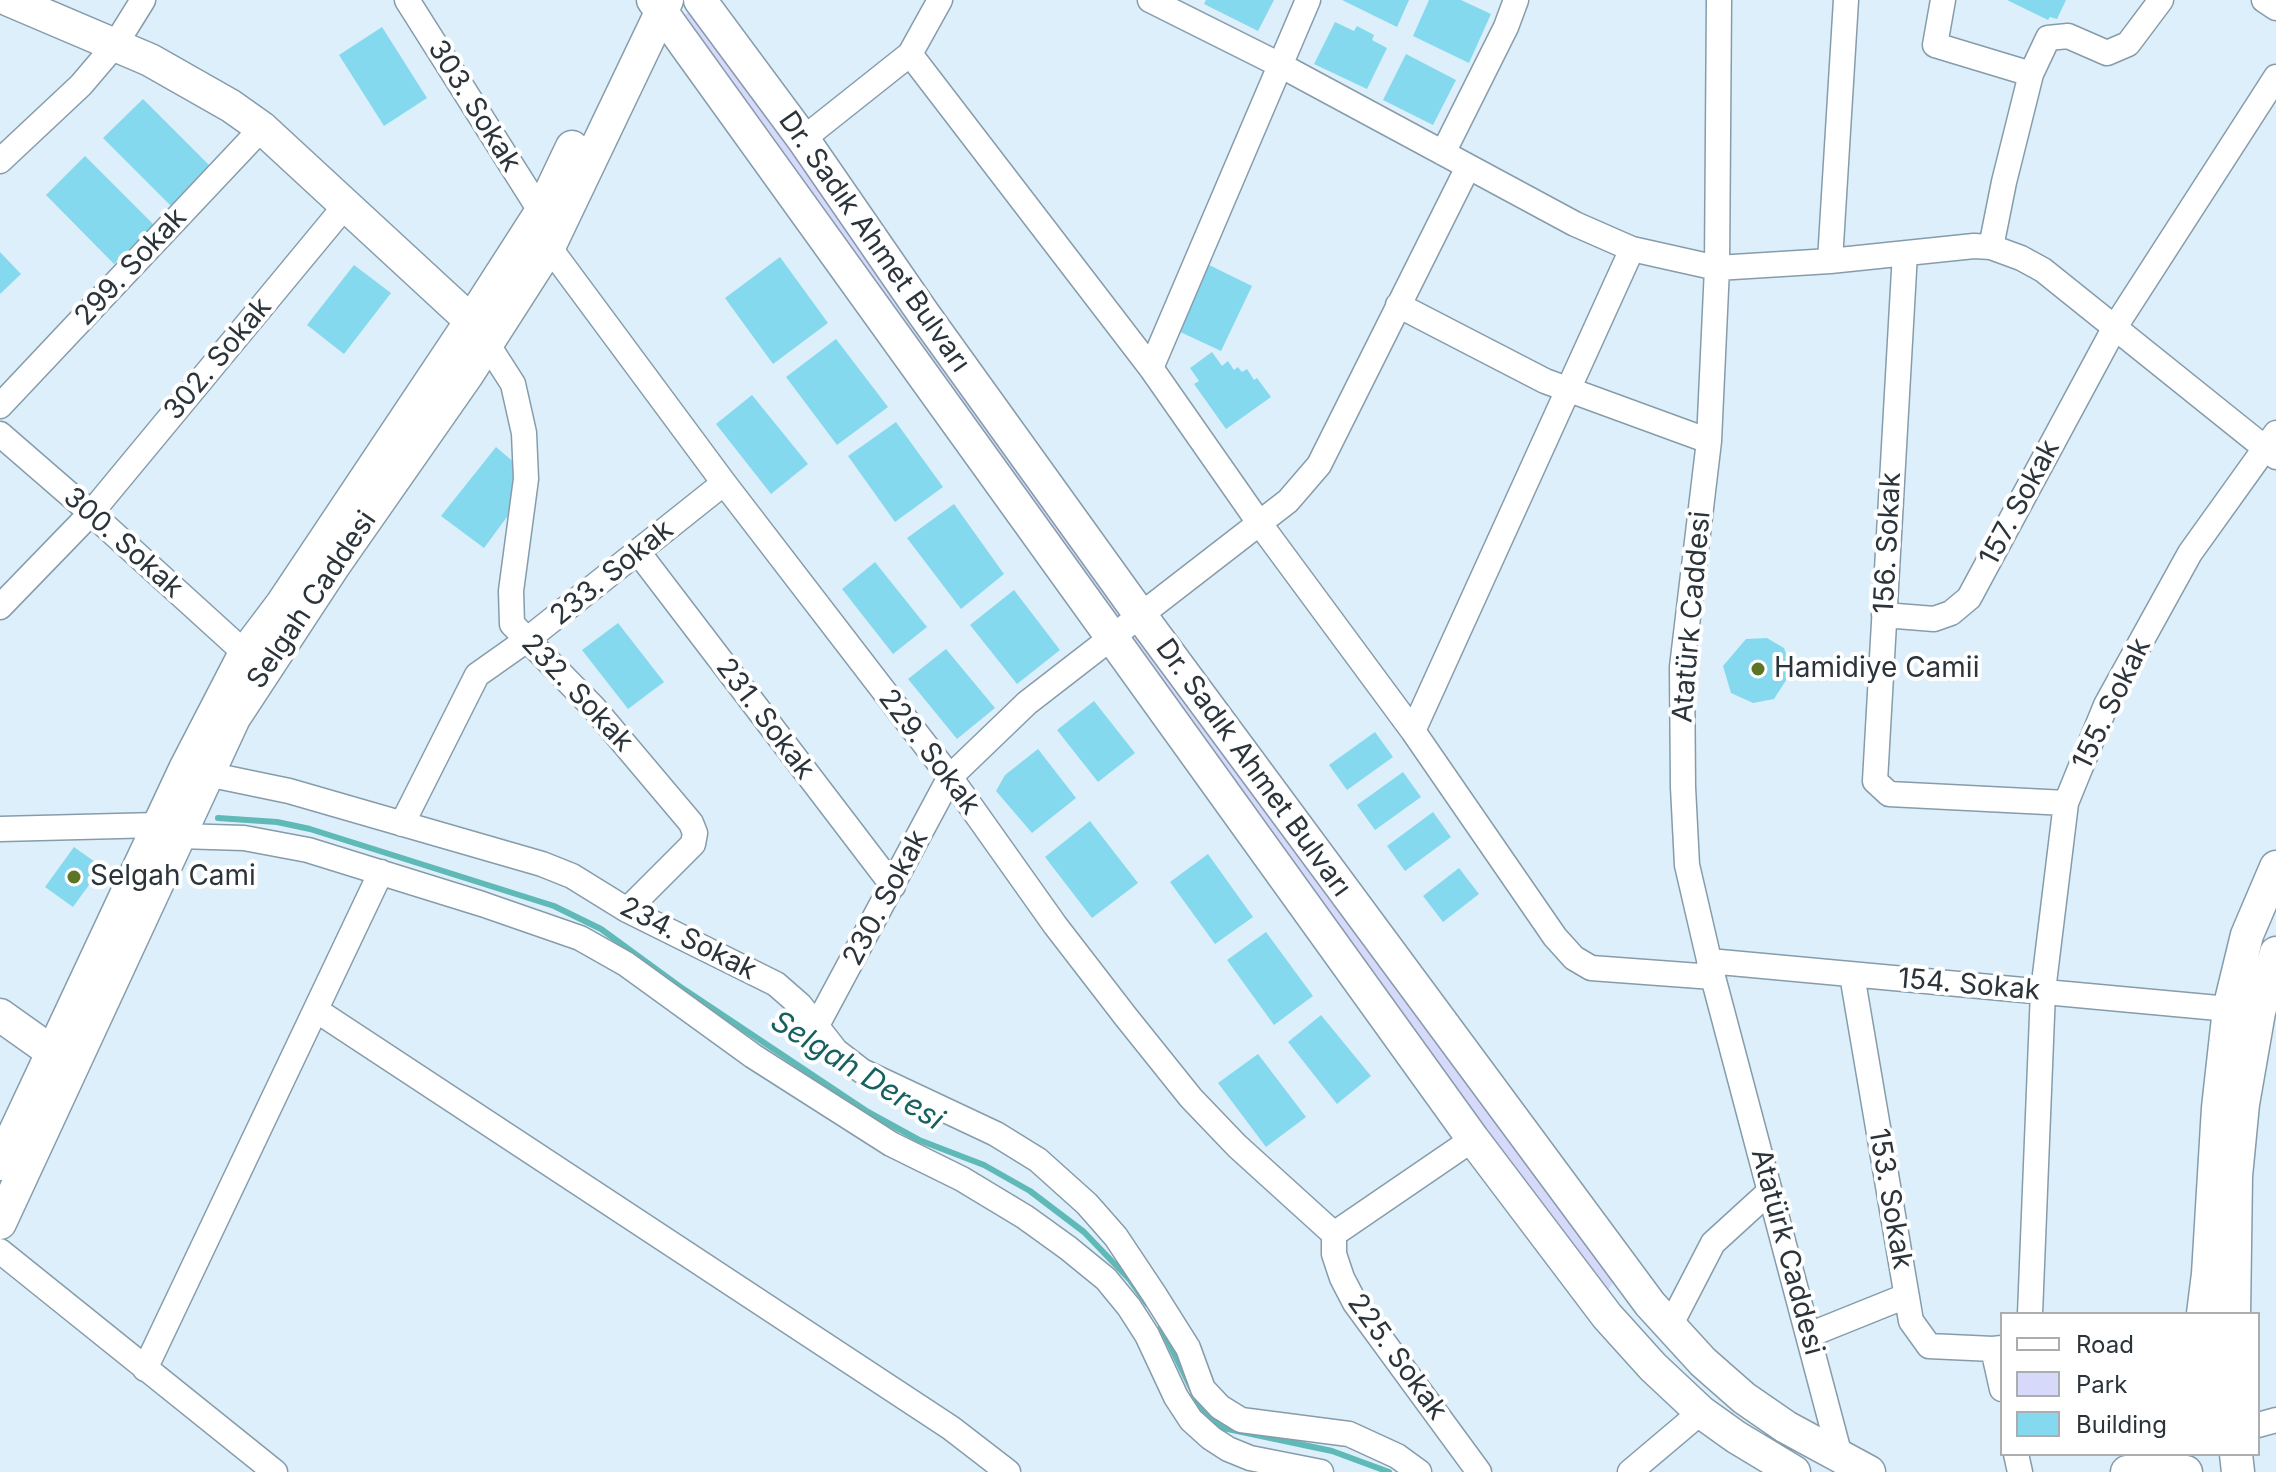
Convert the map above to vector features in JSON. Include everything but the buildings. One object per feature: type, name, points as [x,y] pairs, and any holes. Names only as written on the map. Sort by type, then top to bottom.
[{"type":"main road","points":[[9,0],[188,80],[262,128],[479,333]]},
{"type":"main road","name":"Dr. Sadık Ahmet Bulvarı","points":[[700,0],[803,139],[923,313],[1141,616],[1586,1220],[1670,1326],[1703,1362],[1744,1398],[1786,1427],[1869,1472]]},
{"type":"main road","name":"Selgah Caddesi","points":[[0,1164],[52,1052],[169,830],[207,774],[234,718],[479,333],[541,212],[656,3]]},
{"type":"main road","name":"Selgah Caddesi","points":[[0,1223],[169,830],[216,706],[245,653],[479,333],[549,247],[656,3]]},
{"type":"main road","name":"Dr. Sadık Ahmet Bulvarı","points":[[656,3],[1473,1139],[1615,1326],[1701,1412],[1794,1472]]},
{"type":"main road","points":[[2234,1312],[2236,1176],[2254,1011],[2247,935],[2276,867]]},
{"type":"main road","points":[[2203,1312],[2218,1108],[2276,953]]},
{"type":"main road","points":[[5,1027],[52,1052]]},
{"type":"main road","points":[[2113,1472],[2127,1456]]},
{"type":"main road","points":[[2127,1472],[2155,1467],[2186,1472]]},
{"type":"street","points":[[0,161],[81,85],[115,45],[143,0]]},
{"type":"street","name":"303. Sokak","points":[[407,0],[541,212]]},
{"type":"street","points":[[803,139],[910,54],[940,0]]},
{"type":"street","points":[[1150,0],[1280,65],[1575,224],[1632,249],[1717,268],[1991,247],[2043,270],[2272,446]]},
{"type":"street","points":[[1151,368],[1308,0]]},
{"type":"street","points":[[1443,153],[1506,27],[1516,0]]},
{"type":"street","name":"Atatürk Caddesi","points":[[1719,0],[1717,268],[1709,441],[1682,667],[1681,731],[1687,865],[1711,969],[1840,1456]]},
{"type":"street","points":[[1830,261],[1846,0]]},
{"type":"street","points":[[1943,0],[1935,45],[2031,74]]},
{"type":"street","points":[[1991,247],[2031,74],[2048,38],[2068,36],[2107,53],[2128,44],[2161,0]]},
{"type":"street","points":[[2264,0],[2276,8]]},
{"type":"street","name":"154. Sokak","points":[[910,54],[1151,368],[1260,524],[1413,731],[1555,937],[1574,958],[1591,968],[1852,975],[2254,1011]]},
{"type":"street","name":"157. Sokak","points":[[1884,615],[1934,619],[1951,613],[1969,598],[2115,327],[2276,77]]},
{"type":"street","name":"299. Sokak","points":[[0,406],[262,128]]},
{"type":"street","name":"230. Sokak","points":[[816,1027],[950,777],[1027,703],[1288,501],[1319,465],[1468,167]]},
{"type":"street","name":"302. Sokak","points":[[0,607],[91,513],[345,206]]},
{"type":"street","name":"229. Sokak","points":[[549,247],[724,483],[950,777],[1055,925],[1191,1098],[1237,1146],[1334,1234]]},
{"type":"street","points":[[1413,731],[1632,249]]},
{"type":"street","name":"156. Sokak","points":[[1905,253],[1875,781],[1889,794],[2066,803]]},
{"type":"street","points":[[1398,305],[1545,381],[1709,441]]},
{"type":"street","name":"232. Sokak","points":[[479,333],[513,384],[524,433],[526,479],[510,612],[512,624],[603,718],[691,823],[695,833],[693,844],[627,910]]},
{"type":"street","name":"300. Sokak","points":[[0,434],[245,653]]},
{"type":"street","name":"155. Sokak","points":[[2043,991],[2066,803],[2106,705],[2190,553],[2272,446]]},
{"type":"street","name":"233. Sokak","points":[[402,824],[477,675],[528,639],[724,483]]},
{"type":"street","name":"231. Sokak","points":[[638,552],[893,886]]},
{"type":"street","name":"234. Sokak","points":[[207,774],[289,791],[542,864],[572,876],[627,910],[776,984],[800,1005],[836,1051],[862,1071],[996,1134],[1038,1160],[1087,1204],[1116,1237],[1154,1294],[1188,1348],[1203,1389],[1220,1407],[1241,1420],[1349,1434],[1397,1456],[1419,1472]]},
{"type":"street","points":[[0,829],[169,830],[283,845],[381,872],[580,938],[626,964],[753,1056],[891,1144],[962,1179],[1025,1217],[1106,1279],[1147,1335],[1176,1397],[1191,1420],[1211,1438],[1250,1458],[1321,1472]]},
{"type":"street","points":[[145,1369],[381,872]]},
{"type":"street","name":"153. Sokak","points":[[1852,975],[1911,1321],[1929,1346],[1998,1348]]},
{"type":"street","points":[[2030,1312],[2043,991]]},
{"type":"street","points":[[316,1010],[951,1428],[1008,1472]]},
{"type":"street","points":[[1334,1234],[1473,1139]]},
{"type":"street","points":[[1670,1326],[1713,1243],[1770,1191]]},
{"type":"street","name":"225. Sokak","points":[[1334,1234],[1334,1254],[1355,1303],[1479,1472]]},
{"type":"street","points":[[0,1251],[275,1472]]},
{"type":"street","points":[[1809,1335],[1906,1296]]},
{"type":"street","points":[[1998,1348],[2000,1368]]},
{"type":"street","points":[[1634,1471],[1701,1412]]},
{"type":"green space","points":[[699,4],[1123,612],[1114,618],[682,17]]},
{"type":"green space","points":[[1141,634],[1614,1281],[1606,1293],[1130,641]]},
{"type":"waterway","name":"Selgah Deresi","points":[[218,818],[277,822],[310,829],[554,906],[601,929],[679,986],[868,1112],[919,1140],[984,1165],[1030,1191],[1084,1232],[1130,1280],[1147,1304]]},
{"type":"waterway","name":"Selgah Deresi","points":[[1161,1327],[1200,1406],[1223,1428],[1332,1451],[1389,1472]]},
{"type":"place","name":"Hamidiye Camii","points":[[1758,669]]},
{"type":"place","name":"Selgah Cami","points":[[74,877]]}]
